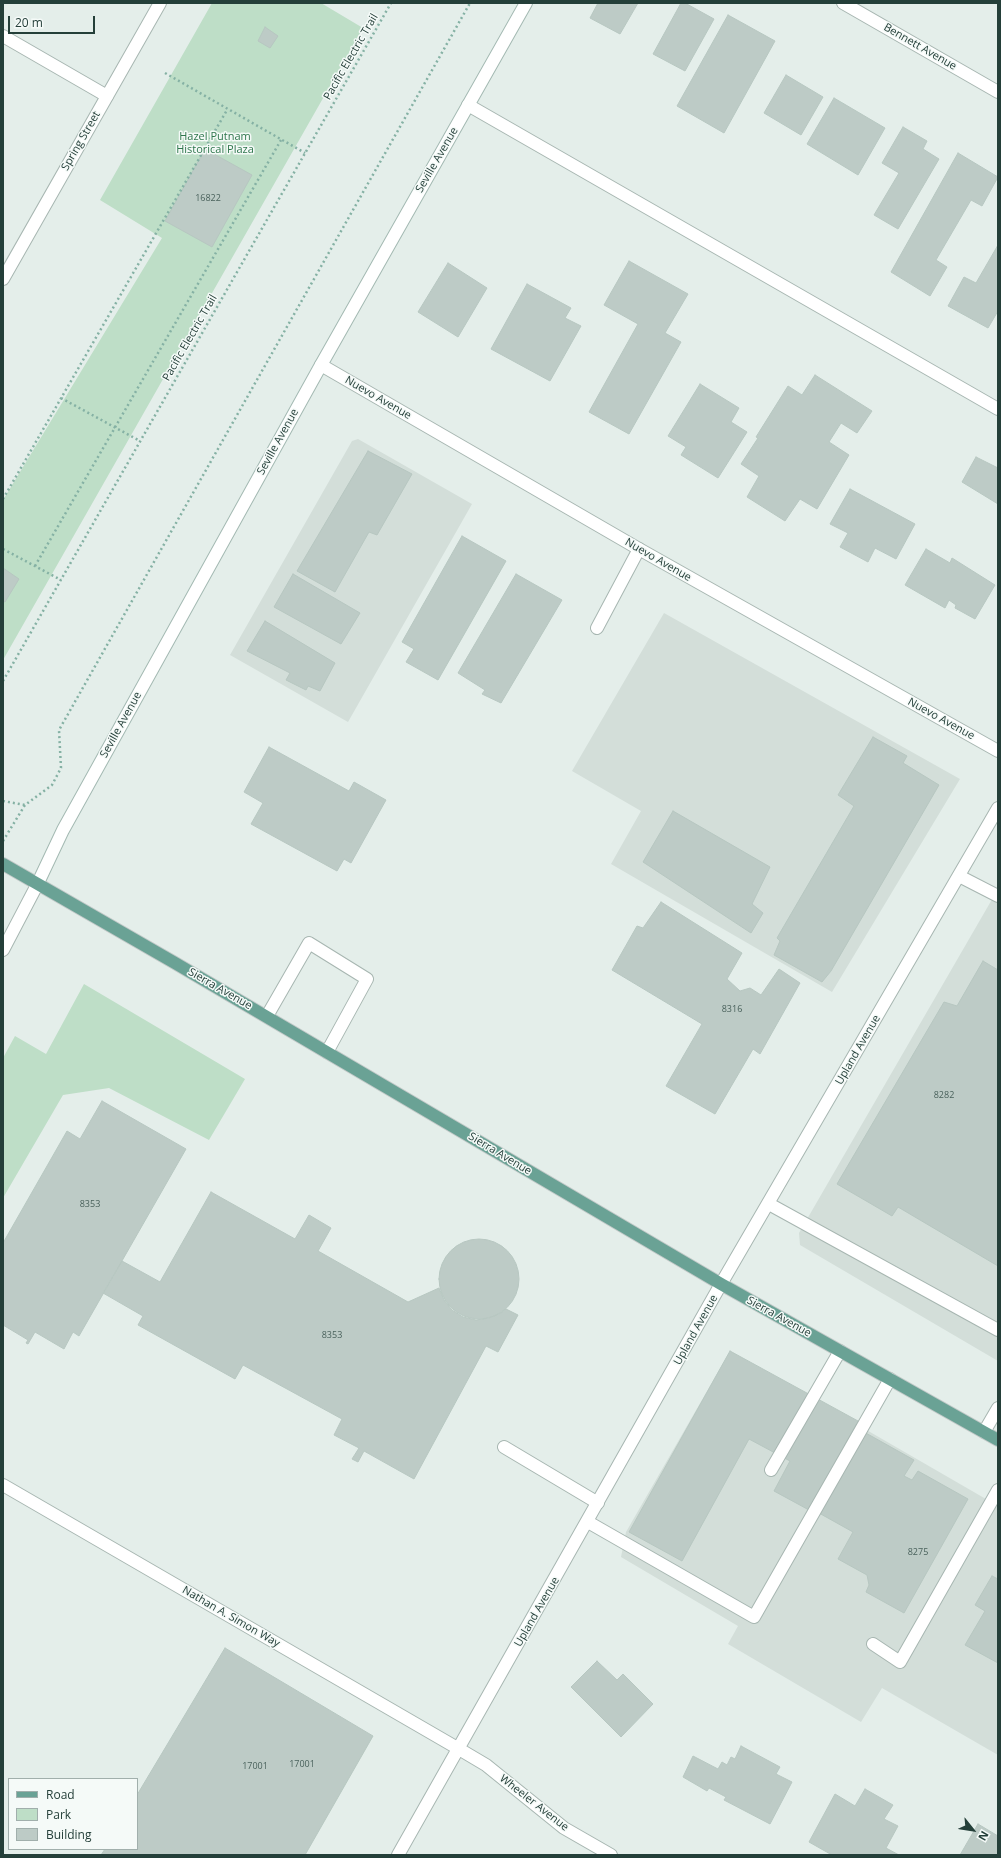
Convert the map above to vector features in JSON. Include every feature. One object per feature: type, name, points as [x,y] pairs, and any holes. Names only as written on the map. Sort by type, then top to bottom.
[{"type":"main road","name":"Sierra Avenue","points":[[3,864],[267,1016],[721,1284],[998,1440]]},
{"type":"street","name":"Spring Street","points":[[3,279],[160,3]]},
{"type":"street","name":"Seville Avenue","points":[[3,950],[63,830],[321,365],[526,3]]},
{"type":"street","name":"Bennett Avenue","points":[[843,3],[998,92]]},
{"type":"street","points":[[3,36],[107,96]]},
{"type":"street","points":[[468,105],[998,409]]},
{"type":"street","name":"Nuevo Avenue","points":[[321,365],[640,549],[998,751]]},
{"type":"street","points":[[597,628],[640,549]]},
{"type":"street","name":"Upland Avenue","points":[[398,1855],[588,1522],[721,1284],[769,1204],[998,808]]},
{"type":"street","points":[[959,876],[998,896]]},
{"type":"street","points":[[267,1016],[309,943],[367,979],[326,1052]]},
{"type":"street","points":[[769,1204],[998,1330]]},
{"type":"street","points":[[771,1470],[840,1351]]},
{"type":"street","points":[[588,1522],[754,1617],[890,1379]]},
{"type":"street","points":[[984,1432],[998,1408]]},
{"type":"street","points":[[504,1447],[598,1503]]},
{"type":"street","name":"Nathan A. Simon Way","points":[[3,1485],[459,1749]]},
{"type":"street","points":[[873,1644],[900,1662],[998,1490]]},
{"type":"street","name":"Wheeler Avenue","points":[[459,1749],[486,1765],[564,1828],[611,1855]]},
{"type":"path","name":"Pacific Electric Trail","points":[[3,681],[391,3]]},
{"type":"path","points":[[3,841],[25,805],[52,785],[61,768],[59,730],[470,3]]},
{"type":"path","points":[[165,73],[227,110],[305,153]]},
{"type":"path","points":[[3,499],[227,110]]},
{"type":"path","points":[[35,566],[281,140]]},
{"type":"path","points":[[61,398],[140,441]]},
{"type":"path","points":[[3,549],[61,580]]},
{"type":"path","points":[[3,801],[25,805]]},
{"type":"shaded area","points":[[358,439],[472,504],[348,722],[230,655],[352,441]]},
{"type":"shaded area","points":[[664,613],[960,779],[832,992],[611,864],[641,811],[572,771]]},
{"type":"shaded area","points":[[998,889],[998,1361],[800,1245],[799,1233]]},
{"type":"shaded area","points":[[730,1351],[998,1506],[998,1755],[882,1688],[861,1722],[728,1644],[738,1626],[621,1557],[626,1532]]},
{"type":"green space","name":"Hazel Putnam Historical Plaza","points":[[212,3],[321,3],[363,28],[3,660],[3,500],[162,238],[100,200]]},
{"type":"green space","points":[[84,984],[245,1079],[209,1140],[109,1088],[63,1095],[3,1198],[3,1058],[15,1036],[46,1054]]},
{"type":"building","points":[[598,3],[638,3],[620,34],[590,18]]},
{"type":"building","points":[[681,3],[685,3],[714,19],[685,71],[653,54]]},
{"type":"building","points":[[728,15],[775,41],[724,133],[677,106]]},
{"type":"building","points":[[265,27],[278,36],[270,48],[258,41]]},
{"type":"building","points":[[786,75],[823,97],[801,135],[764,113]]},
{"type":"building","points":[[834,98],[885,128],[858,175],[807,144]]},
{"type":"building","points":[[903,127],[927,141],[923,149],[939,159],[898,229],[874,215],[899,173],[882,163]]},
{"type":"building","points":[[205,149],[252,175],[212,247],[165,221]]},
{"type":"building","points":[[958,153],[998,177],[982,206],[971,200],[936,260],[947,267],[930,296],[891,272]]},
{"type":"building","points":[[998,245],[998,311],[988,328],[948,306],[964,277],[976,283]]},
{"type":"building","points":[[629,261],[688,294],[665,333],[681,342],[629,434],[589,412],[638,324],[604,305]]},
{"type":"building","points":[[448,263],[487,288],[458,337],[418,312]]},
{"type":"building","points":[[527,284],[571,308],[565,318],[581,326],[550,381],[491,349]]},
{"type":"building","points":[[815,375],[872,411],[857,433],[841,423],[829,442],[849,455],[817,509],[800,499],[785,521],[747,497],[759,476],[741,464],[788,386],[802,395]]},
{"type":"building","points":[[700,384],[739,408],[731,422],[747,432],[718,478],[681,455],[686,447],[668,436]]},
{"type":"building","points":[[368,451],[412,474],[377,535],[369,532],[335,592],[297,571]]},
{"type":"building","points":[[976,457],[998,468],[998,504],[962,482]]},
{"type":"building","points":[[850,489],[915,524],[896,559],[875,548],[868,562],[840,547],[848,533],[830,524]]},
{"type":"building","points":[[462,536],[506,561],[438,680],[406,662],[414,649],[402,642]]},
{"type":"building","points":[[926,549],[950,563],[952,558],[995,585],[975,619],[955,608],[956,605],[949,600],[945,608],[905,585]]},
{"type":"building","points":[[3,568],[19,579],[5,602],[3,601]]},
{"type":"building","points":[[293,574],[360,613],[341,644],[274,607]]},
{"type":"building","points":[[516,574],[562,600],[501,703],[482,694],[485,690],[458,673]]},
{"type":"building","points":[[265,621],[335,663],[320,691],[308,686],[306,690],[286,680],[290,673],[247,651]]},
{"type":"building","points":[[873,737],[907,756],[903,763],[939,785],[831,971],[822,982],[774,955],[780,941],[777,938],[854,806],[838,795]]},
{"type":"building","points":[[269,747],[349,791],[354,782],[386,800],[351,863],[344,859],[337,871],[251,824],[263,803],[244,792]]},
{"type":"building","points":[[673,811],[770,867],[752,904],[763,913],[751,933],[643,862]]},
{"type":"building","points":[[661,902],[742,953],[727,979],[740,991],[750,988],[761,995],[779,969],[800,983],[760,1054],[753,1049],[715,1114],[666,1086],[702,1024],[612,970],[637,926],[643,928]]},
{"type":"building","points":[[983,961],[998,970],[998,1266],[898,1207],[892,1216],[837,1184],[944,1002],[957,1006]]},
{"type":"building","points":[[102,1101],[186,1149],[79,1336],[73,1332],[64,1349],[35,1332],[28,1344],[26,1343],[28,1340],[3,1325],[3,1243],[67,1131],[80,1139]]},
{"type":"building","points":[[211,1192],[295,1239],[309,1215],[331,1228],[318,1251],[408,1302],[439,1288],[444,1300],[452,1310],[463,1317],[476,1320],[489,1318],[506,1309],[518,1315],[498,1352],[486,1346],[414,1479],[364,1451],[358,1462],[352,1459],[359,1448],[334,1435],[342,1419],[243,1365],[235,1379],[138,1325],[143,1316],[103,1293],[122,1261],[160,1282]]},
{"type":"building","points":[[479,1239],[494,1242],[507,1251],[516,1264],[519,1279],[516,1294],[507,1307],[494,1316],[479,1319],[464,1316],[451,1307],[442,1294],[439,1279],[442,1264],[451,1251],[464,1242]]},
{"type":"building","points":[[730,1351],[858,1421],[809,1510],[774,1491],[790,1461],[749,1439],[682,1561],[629,1532]]},
{"type":"building","points":[[864,1432],[914,1460],[904,1476],[912,1480],[918,1471],[968,1499],[904,1613],[866,1592],[869,1585],[867,1575],[838,1559],[853,1532],[819,1513]]},
{"type":"building","points":[[992,1576],[998,1579],[998,1663],[965,1645],[985,1611],[975,1605]]},
{"type":"building","points":[[225,1648],[373,1736],[305,1855],[101,1855],[104,1850],[138,1850],[138,1793]]},
{"type":"building","points":[[597,1661],[617,1680],[623,1674],[653,1704],[621,1737],[571,1687]]},
{"type":"building","points":[[741,1746],[780,1767],[776,1774],[792,1782],[770,1824],[724,1800],[726,1797],[709,1788],[707,1791],[683,1777],[693,1756],[718,1769],[722,1762],[727,1765],[731,1757],[735,1759]]},
{"type":"building","points":[[865,1789],[893,1805],[884,1819],[898,1826],[886,1848],[899,1855],[832,1855],[809,1842],[835,1794],[855,1806]]},
{"type":"building","points":[[978,1824],[998,1836],[998,1855],[960,1855]]}]
